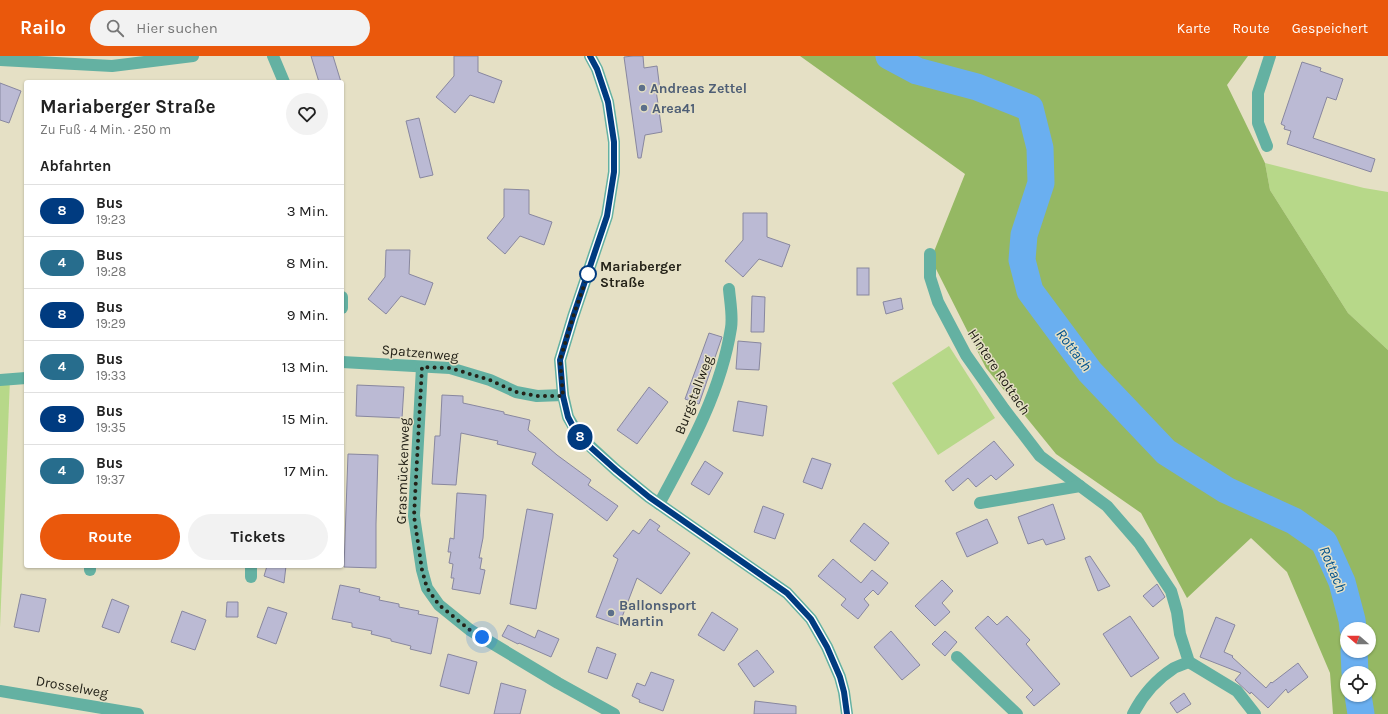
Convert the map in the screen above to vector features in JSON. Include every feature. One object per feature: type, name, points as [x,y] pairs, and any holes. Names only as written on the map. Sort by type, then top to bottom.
[{"type":"street","points":[[0,60],[112,66],[193,56]]},
{"type":"street","points":[[273,56],[283,80]]},
{"type":"street","points":[[590,56],[597,69],[608,102],[614,142],[614,172],[607,216],[560,360],[563,396],[568,417],[578,436],[616,470],[659,504],[787,593],[811,619],[827,647],[840,677],[847,714]]},
{"type":"street","points":[[1267,146],[1258,123],[1258,93],[1270,56]]},
{"type":"street","name":"Hintere Rottach","points":[[930,254],[930,277],[938,302],[966,355],[1004,410],[1040,456],[1107,506],[1139,543],[1171,591],[1177,612],[1180,634],[1189,662]]},
{"type":"street","name":"Burgstallweg","points":[[659,504],[687,453],[710,402],[725,355],[731,327],[729,289]]},
{"type":"street","name":"Spatzenweg","points":[[344,362],[450,368],[490,380],[516,392],[537,396],[563,396]]},
{"type":"street","name":"Grasmückenweg","points":[[422,367],[414,516],[422,570],[427,588],[439,605],[470,630],[558,683],[614,714]]},
{"type":"street","points":[[0,380],[24,378]]},
{"type":"street","points":[[980,503],[1080,486]]},
{"type":"street","points":[[957,657],[1017,714]]},
{"type":"street","points":[[1133,714],[1136,707],[1155,683],[1175,668],[1189,662],[1237,691],[1255,714]]},
{"type":"street","name":"Drosselweg","points":[[0,690],[138,714]]},
{"type":"green space","points":[[800,56],[1248,56],[1227,85],[1265,163],[1270,190],[1348,313],[1388,350],[1388,714],[1333,714],[1330,673],[1287,572],[1251,538],[1187,598],[1141,513],[1056,454],[986,368],[931,259],[965,174]]},
{"type":"green space","points":[[1265,163],[1364,188],[1388,192],[1388,350],[1348,313],[1270,190]]},
{"type":"green space","points":[[949,346],[995,418],[938,455],[892,383]]},
{"type":"green space","points":[[10,379],[0,628],[0,380]]},
{"type":"building","points":[[311,56],[333,56],[340,80],[318,80]]},
{"type":"building","points":[[454,56],[478,56],[478,72],[502,81],[494,103],[470,95],[455,113],[436,97],[454,76]]},
{"type":"building","points":[[643,56],[644,68],[657,66],[660,90],[656,90],[662,132],[645,135],[641,158],[638,158],[624,57]]},
{"type":"building","points":[[1302,62],[1321,68],[1320,71],[1343,79],[1336,100],[1327,97],[1313,138],[1375,159],[1371,172],[1287,144],[1291,131],[1284,129],[1285,126],[1281,124]]},
{"type":"building","points":[[0,83],[21,91],[9,123],[0,120]]},
{"type":"building","points":[[419,118],[433,175],[420,178],[406,121]]},
{"type":"building","points":[[504,189],[529,190],[529,214],[552,222],[544,245],[520,236],[505,254],[487,238],[504,217]]},
{"type":"building","points":[[743,213],[767,213],[767,237],[790,245],[782,267],[759,259],[743,277],[725,261],[743,240]]},
{"type":"building","points":[[386,250],[410,250],[409,274],[433,283],[425,305],[401,296],[386,314],[368,299],[385,277]]},
{"type":"building","points":[[857,268],[869,268],[869,295],[857,295]]},
{"type":"building","points":[[752,296],[765,297],[764,332],[751,332]]},
{"type":"building","points":[[901,298],[903,309],[886,314],[883,302]]},
{"type":"building","points":[[709,333],[722,337],[699,404],[685,399]]},
{"type":"building","points":[[738,341],[761,343],[759,370],[736,369]]},
{"type":"building","points":[[357,385],[404,387],[402,418],[356,416]]},
{"type":"building","points":[[649,387],[668,402],[637,444],[617,430]]},
{"type":"building","points":[[442,395],[463,396],[463,403],[504,412],[504,414],[530,420],[528,430],[557,455],[591,480],[588,485],[618,506],[607,521],[532,464],[536,453],[497,444],[498,441],[461,433],[456,485],[432,484],[435,436],[440,436]]},
{"type":"building","points":[[738,401],[767,406],[763,436],[733,431]]},
{"type":"building","points":[[994,441],[1014,465],[996,480],[991,475],[976,487],[968,478],[953,491],[945,481]]},
{"type":"building","points":[[348,454],[378,455],[376,568],[344,567]]},
{"type":"building","points":[[812,458],[831,464],[822,489],[803,482]]},
{"type":"building","points":[[705,461],[723,473],[709,495],[691,484]]},
{"type":"building","points":[[457,493],[486,495],[483,538],[479,558],[482,558],[480,569],[485,570],[480,594],[452,589],[454,578],[451,578],[453,564],[449,563],[451,552],[448,552],[450,538],[454,539]]},
{"type":"building","points":[[1053,504],[1065,539],[1046,545],[1043,539],[1028,544],[1018,517]]},
{"type":"building","points":[[763,506],[784,514],[775,539],[754,532]]},
{"type":"building","points":[[527,509],[553,514],[536,609],[510,604]]},
{"type":"building","points":[[650,519],[660,526],[657,530],[690,553],[661,594],[637,578],[619,625],[596,617],[618,559],[613,556],[633,530],[639,534]]},
{"type":"building","points":[[987,519],[998,543],[967,557],[956,533]]},
{"type":"building","points":[[864,523],[889,543],[875,561],[850,541]]},
{"type":"building","points":[[1090,556],[1110,586],[1098,591],[1085,558]]},
{"type":"building","points":[[833,559],[861,583],[872,570],[888,583],[878,595],[873,590],[864,599],[869,605],[858,619],[841,605],[846,599],[818,576]]},
{"type":"building","points":[[266,568],[286,568],[284,583],[264,576]]},
{"type":"building","points":[[942,580],[953,591],[942,603],[950,612],[935,626],[915,606]]},
{"type":"building","points":[[1157,584],[1165,597],[1153,607],[1143,596]]},
{"type":"building","points":[[340,585],[360,589],[359,592],[380,597],[379,600],[399,604],[399,607],[419,611],[418,614],[438,618],[431,654],[410,649],[411,646],[371,634],[372,631],[352,627],[352,623],[332,619]]},
{"type":"building","points":[[21,594],[46,599],[39,632],[14,627]]},
{"type":"building","points":[[112,599],[129,606],[119,633],[102,627]]},
{"type":"building","points":[[227,602],[238,602],[238,617],[226,617]]},
{"type":"building","points":[[268,607],[287,613],[276,644],[257,637]]},
{"type":"building","points":[[182,611],[206,620],[195,650],[171,642]]},
{"type":"building","points":[[712,612],[738,629],[724,651],[698,635]]},
{"type":"building","points":[[988,616],[997,625],[1007,616],[1030,640],[1026,644],[1060,684],[1034,706],[1026,697],[1033,690],[975,628]]},
{"type":"building","points":[[1130,616],[1159,658],[1131,677],[1103,634]]},
{"type":"building","points":[[1216,617],[1235,625],[1224,652],[1233,656],[1232,657],[1266,688],[1271,682],[1272,683],[1298,663],[1308,677],[1288,693],[1286,689],[1268,708],[1251,692],[1250,694],[1235,680],[1241,673],[1200,657]]},
{"type":"building","points":[[508,625],[535,638],[538,630],[559,639],[551,657],[502,636]]},
{"type":"building","points":[[891,631],[920,665],[902,680],[874,647]]},
{"type":"building","points":[[945,631],[957,642],[945,656],[932,644]]},
{"type":"building","points":[[597,647],[616,654],[607,679],[588,672]]},
{"type":"building","points":[[757,650],[774,672],[754,687],[738,664]]},
{"type":"building","points":[[448,654],[477,662],[469,694],[440,686]]},
{"type":"building","points":[[651,672],[674,680],[663,711],[639,702],[640,700],[632,696],[637,683],[645,686]]},
{"type":"building","points":[[501,683],[526,690],[520,714],[494,714]]},
{"type":"building","points":[[1184,693],[1191,704],[1177,713],[1170,703]]},
{"type":"building","points":[[755,701],[796,706],[796,714],[754,714]]},
{"type":"waterway","name":"Rottach","points":[[889,56],[917,71],[977,87],[1030,108],[1040,148],[1041,183],[1024,235],[1022,260],[1030,291],[1090,372],[1166,452],[1226,490],[1294,521],[1324,542],[1342,582],[1352,622]]},
{"type":"waterway","name":"Rottach","points":[[1354,658],[1355,666]]},
{"type":"waterway","name":"Rottach","points":[[1359,702],[1361,714]]},
{"type":"bus line","name":"8","points":[[590,56],[597,69],[608,102],[614,142],[614,172],[607,216],[560,360],[563,396],[568,417],[578,436],[649,497],[787,593],[811,619],[827,647],[840,677],[847,714]]},
{"type":"place","name":"Andreas Zettel","points":[[642,88]]},
{"type":"place","name":"Area41","points":[[644,108]]},
{"type":"place","name":"Mariaberger Straße","points":[[588,274]]},
{"type":"place","name":"Ballonsport Martin","points":[[611,613]]},
{"type":"route","points":[[482,637],[470,630],[439,605],[427,588],[422,570],[414,516],[422,367],[450,368],[490,380],[516,392],[537,396],[563,396],[560,360],[588,274]]}]
